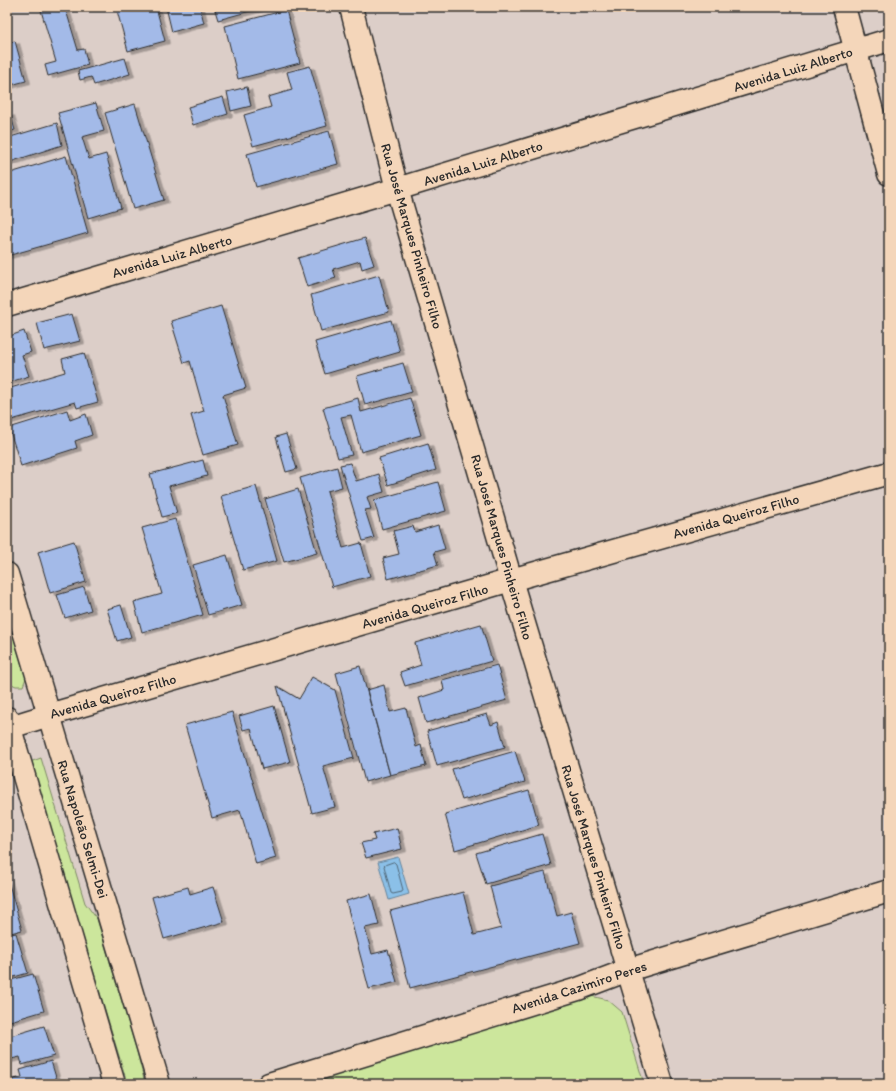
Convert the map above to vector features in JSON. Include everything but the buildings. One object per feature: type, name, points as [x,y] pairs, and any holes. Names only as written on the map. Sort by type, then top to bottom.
[{"type":"street","name":"Rua José Marques Pinheiro Filho","points":[[351,7],[397,190],[511,580],[662,1084]]},
{"type":"street","points":[[844,7],[889,174]]},
{"type":"street","name":"Avenida Luiz Alberto","points":[[7,305],[397,190],[889,40]]},
{"type":"street","name":"Avenida Queiroz Filho","points":[[8,724],[49,714],[511,580],[889,473]]},
{"type":"street","name":"Rua Napoleão Selmi-Dei","points":[[7,574],[159,1084]]},
{"type":"street","points":[[8,724],[114,1084]]},
{"type":"street","name":"Avenida Cazimiro Peres","points":[[269,1084],[578,989],[628,970],[889,891]]},
{"type":"green space","points":[[7,616],[26,678],[23,686],[16,686],[7,682]]},
{"type":"green space","points":[[41,758],[85,903],[97,919],[136,1048],[145,1083],[143,1084],[129,1084],[126,1079],[30,762]]},
{"type":"green space","points":[[591,996],[608,1000],[622,1012],[644,1084],[302,1084]]},
{"type":"water","points":[[398,857],[409,894],[389,900],[378,862]]}]
